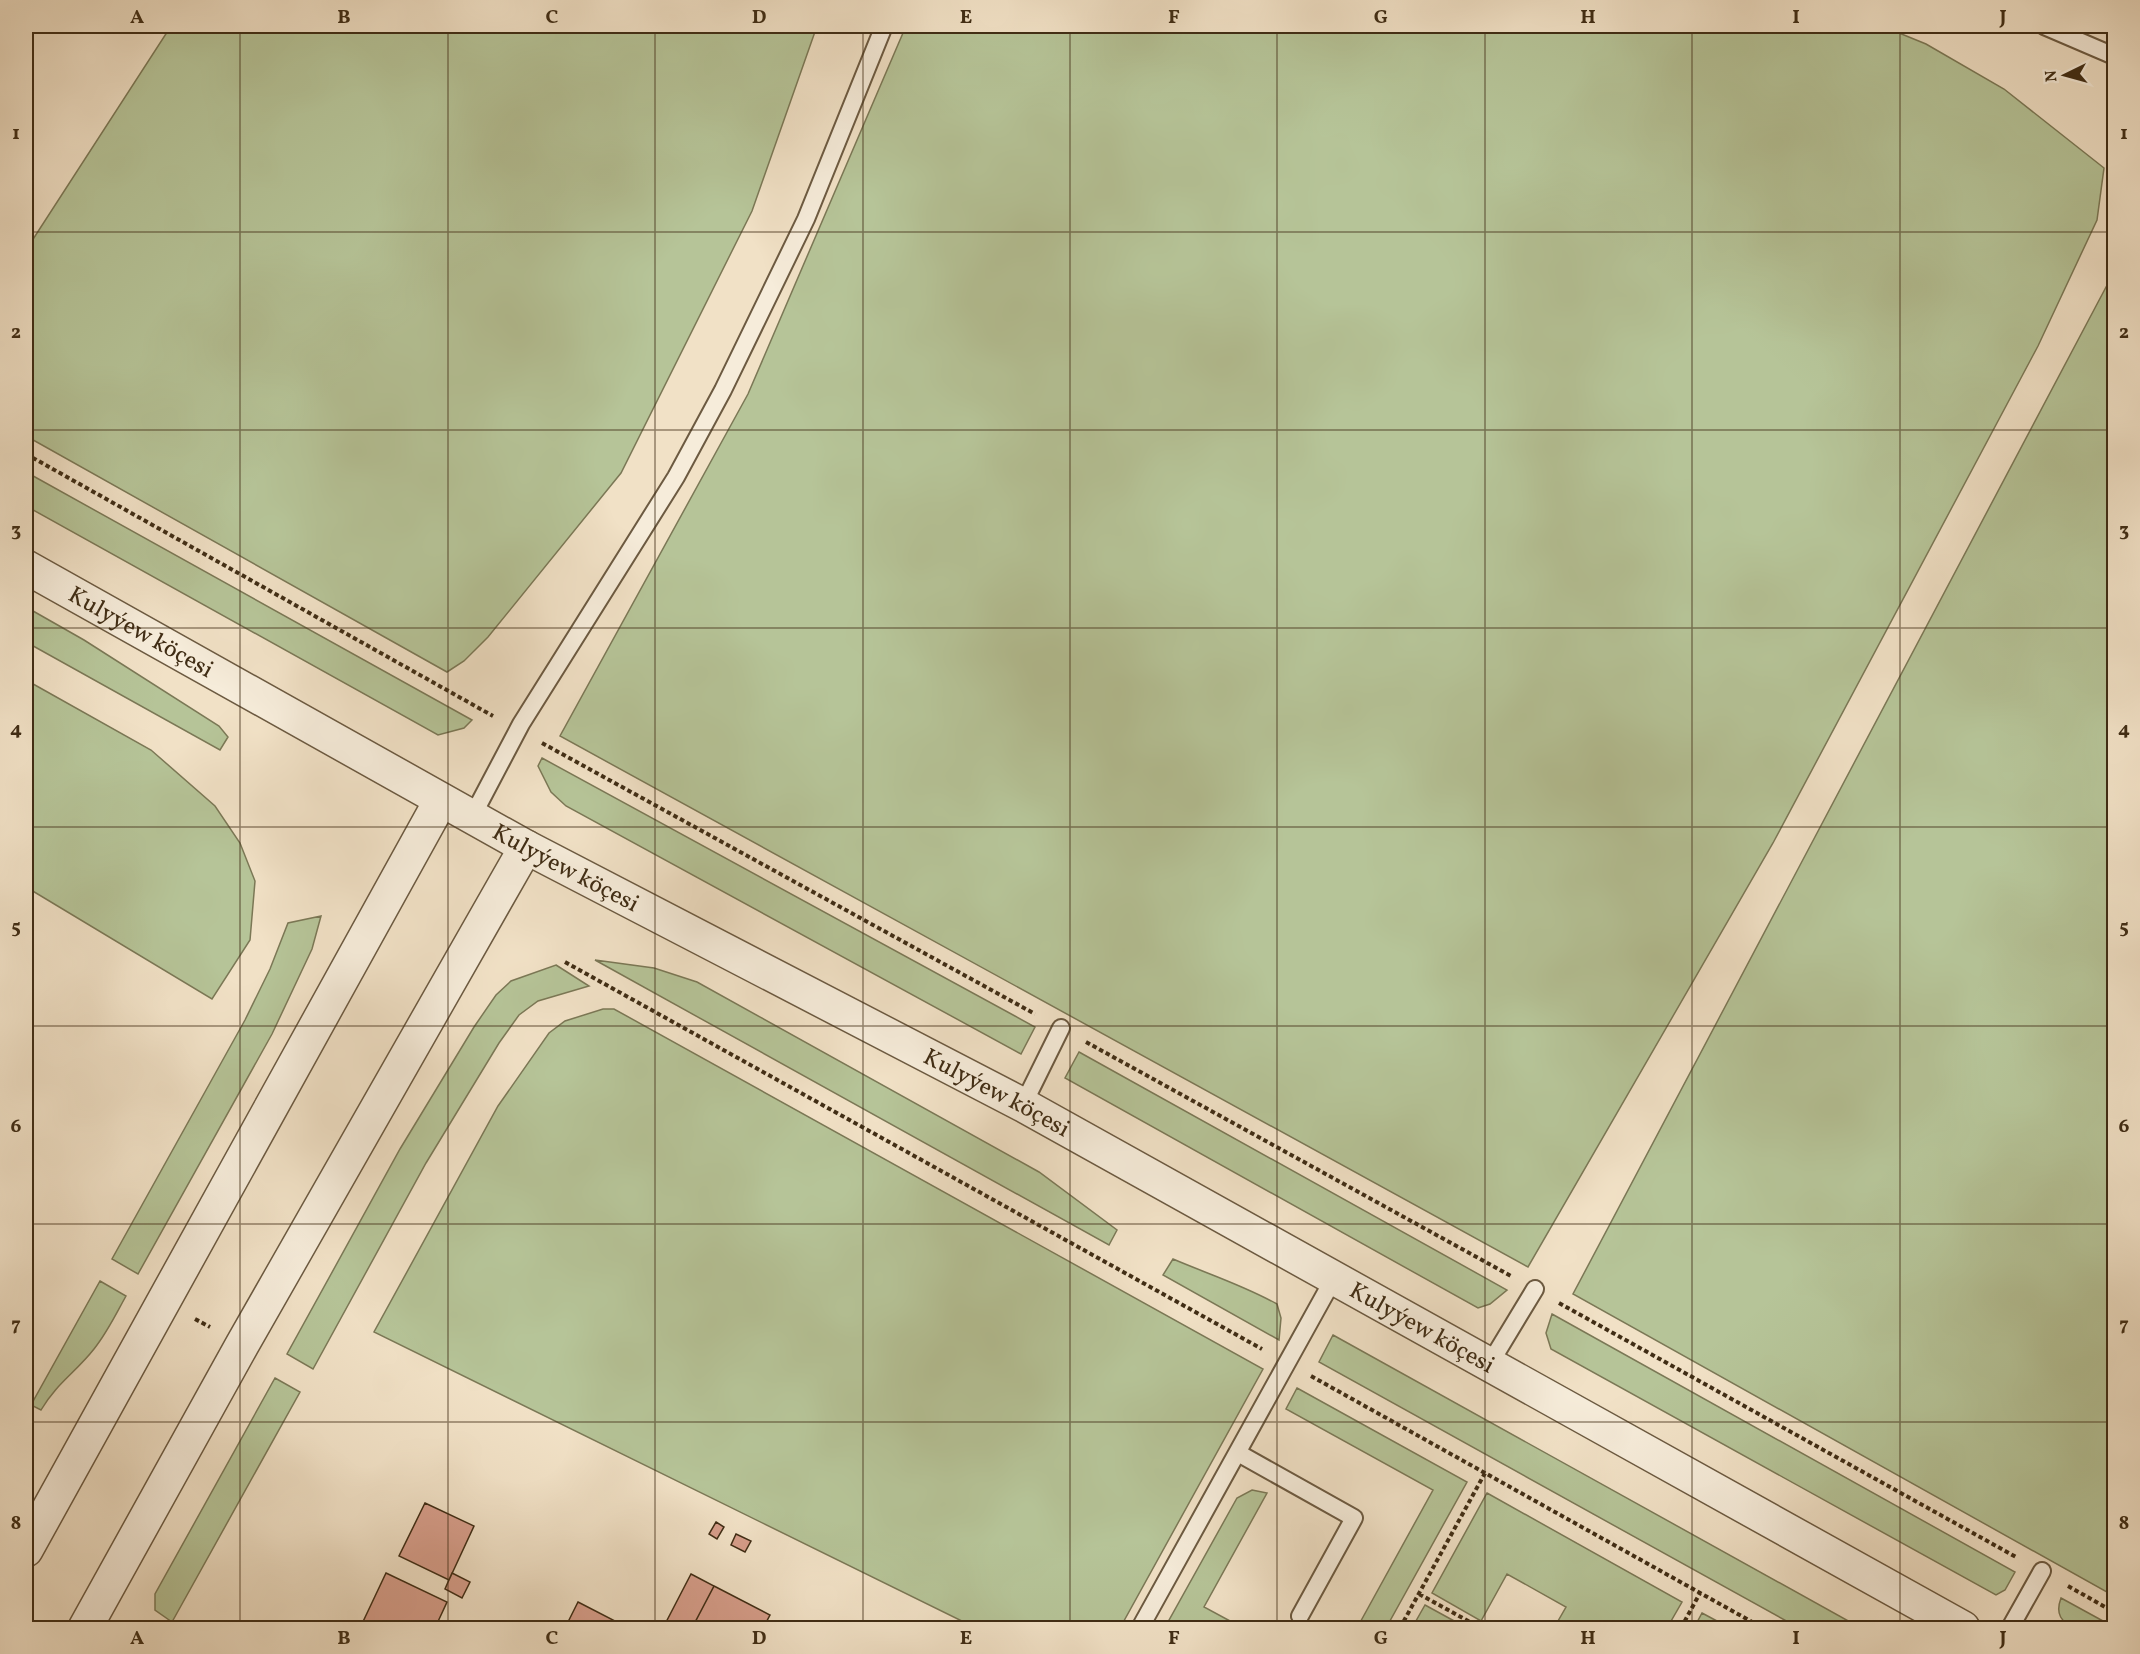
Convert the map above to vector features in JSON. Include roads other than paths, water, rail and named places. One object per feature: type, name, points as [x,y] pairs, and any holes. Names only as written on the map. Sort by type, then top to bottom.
[{"type":"street","name":"Kulyýew köçesi","points":[[26,567],[526,847],[1023,1106],[1963,1629]]},
{"type":"street","points":[[26,1550],[441,800]]},
{"type":"street","points":[[85,1629],[242,1345],[526,847]]},
{"type":"lane","points":[[472,817],[521,724],[676,477],[723,390],[806,219],[884,26]]},
{"type":"lane","points":[[2044,26],[2115,56]]},
{"type":"lane","points":[[1023,1106],[1061,1028]]},
{"type":"lane","points":[[1140,1629],[1335,1278]]},
{"type":"lane","points":[[1489,1365],[1535,1289]]},
{"type":"lane","points":[[1238,1453],[1354,1518],[1300,1616]]},
{"type":"lane","points":[[2010,1629],[2042,1571]]}]
